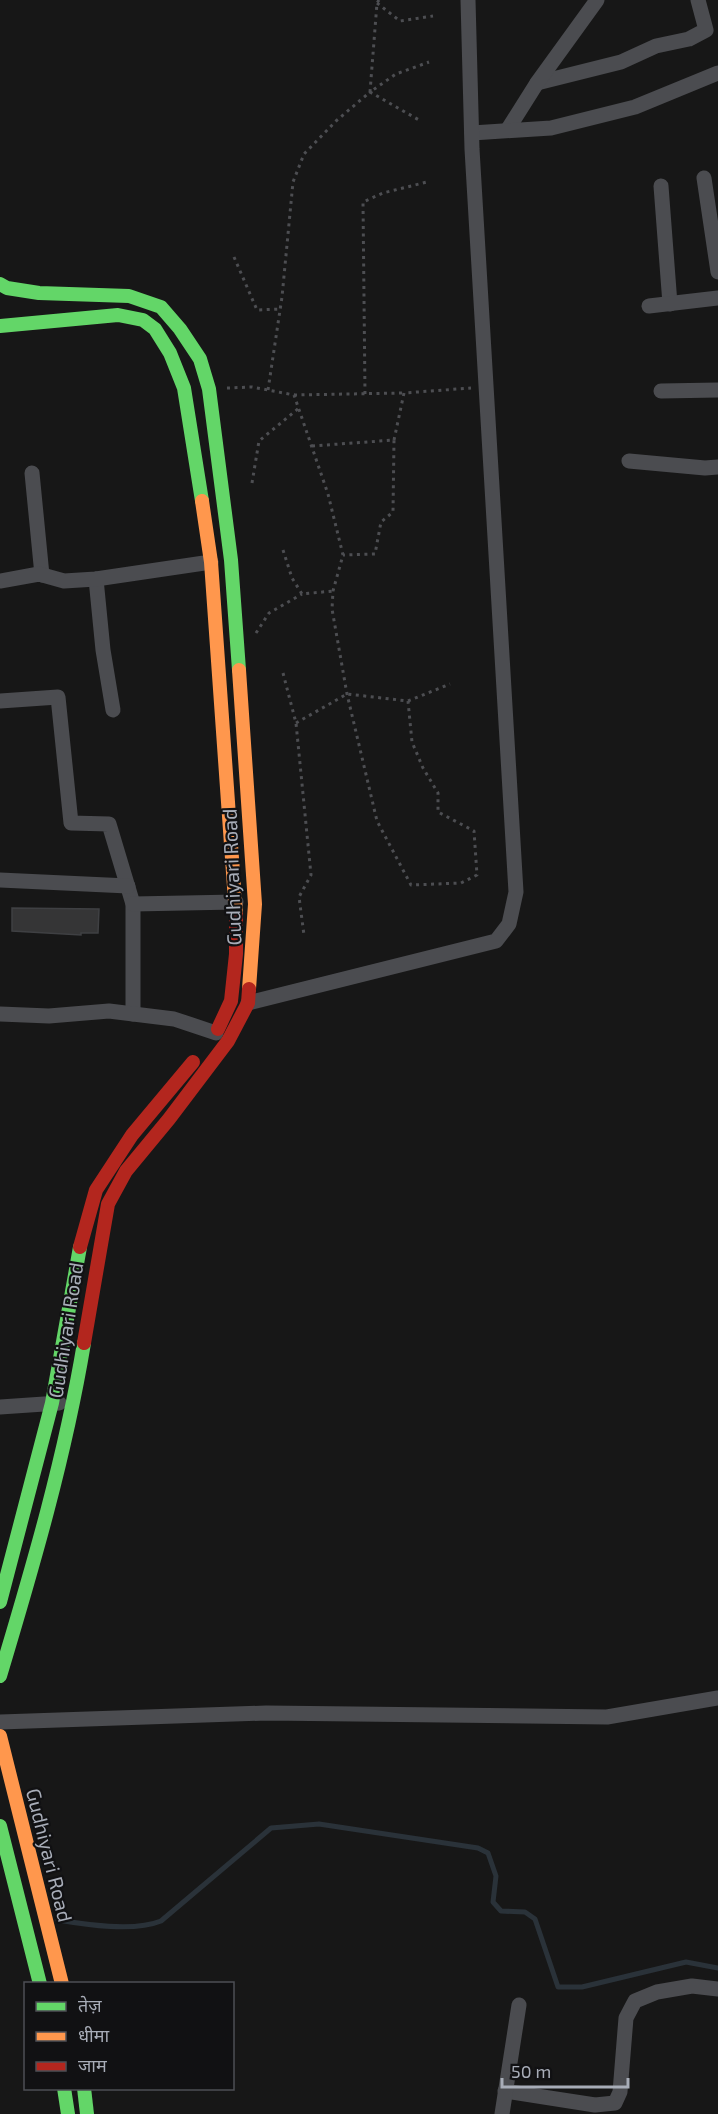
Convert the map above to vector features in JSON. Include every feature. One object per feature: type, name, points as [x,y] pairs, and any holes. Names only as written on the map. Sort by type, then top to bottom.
[{"type":"street","points":[[248,1003],[496,941],[509,924],[516,892],[472,133],[468,0]]},
{"type":"street","points":[[508,129],[537,83],[597,0]]},
{"type":"street","points":[[537,83],[621,62],[656,46],[689,39],[706,30],[698,0]]},
{"type":"street","points":[[472,133],[551,128],[635,106],[718,73]]},
{"type":"street","points":[[704,178],[718,272]]},
{"type":"street","points":[[661,186],[670,304]]},
{"type":"street","name":"Gudhiyari Road","points":[[0,284],[7,288],[39,293],[129,296],[161,307],[180,329],[200,360],[207,385],[231,560],[255,904],[248,1003],[228,1041],[126,1171],[108,1204],[74,1402],[39,1546],[0,1676]]},
{"type":"street","points":[[649,306],[718,298]]},
{"type":"street","name":"Gudhiyari Road","points":[[0,326],[118,315],[143,320],[155,329],[170,353],[183,388],[211,562],[236,902],[236,954],[231,1001],[209,1042],[132,1135],[96,1190],[79,1249],[52,1403],[0,1602]]},
{"type":"street","points":[[183,388],[207,385]]},
{"type":"street","points":[[661,391],[718,390]]},
{"type":"street","points":[[629,461],[705,468],[718,467]]},
{"type":"street","points":[[32,473],[42,575]]},
{"type":"street","points":[[0,581],[42,575],[64,581],[96,579],[211,562]]},
{"type":"street","points":[[96,579],[113,710]]},
{"type":"street","points":[[0,701],[58,698],[71,823],[109,824],[133,904],[133,1014]]},
{"type":"street","points":[[0,880],[128,886]]},
{"type":"street","points":[[133,904],[236,902]]},
{"type":"street","points":[[0,1014],[49,1016],[109,1011],[174,1019],[209,1042]]},
{"type":"street","points":[[0,1407],[74,1402]]},
{"type":"street","points":[[0,1722],[266,1713],[607,1717],[718,1698]]},
{"type":"street","name":"Gudhiyari Road","points":[[0,1736],[62,1982]]},
{"type":"street","name":"Gudhiyari Road","points":[[0,1826],[40,1982]]},
{"type":"street","points":[[505,2091],[595,2105],[615,2103],[620,2092],[626,2018],[635,2001],[657,1992],[692,1986],[718,1989]]},
{"type":"street","points":[[502,2114],[519,2005]]},
{"type":"street","points":[[64,2090],[68,2114]]},
{"type":"street","points":[[84,2090],[87,2114]]},
{"type":"path","points":[[378,1],[400,21],[433,16]]},
{"type":"path","points":[[370,92],[378,1]]},
{"type":"path","points":[[268,390],[281,309],[293,182],[304,154],[336,121],[370,92],[396,74],[429,62]]},
{"type":"path","points":[[370,92],[419,120]]},
{"type":"path","points":[[365,394],[363,202],[383,193],[427,182]]},
{"type":"path","points":[[234,257],[257,310],[281,309]]},
{"type":"path","points":[[207,385],[252,387],[294,395],[404,393],[486,387]]},
{"type":"path","points":[[343,555],[375,554],[381,522],[393,512],[394,440],[404,393]]},
{"type":"path","points":[[294,395],[328,494],[343,555],[333,591],[332,609],[347,693],[377,820],[411,885],[461,883],[477,875],[474,831],[438,812],[438,793],[423,768],[412,741],[408,701]]},
{"type":"path","points":[[252,483],[259,441],[298,408]]},
{"type":"path","points":[[311,446],[394,440]]},
{"type":"path","points":[[283,550],[292,578],[302,594]]},
{"type":"path","points":[[255,634],[269,613],[302,594],[333,591]]},
{"type":"path","points":[[284,673],[296,723],[311,875],[299,897],[304,935]]},
{"type":"path","points":[[296,723],[347,693],[408,701],[450,684]]},
{"type":"building","points":[[12,908],[99,909],[98,933],[81,933],[81,935],[12,931]]},
{"type":"waterway","points":[[58,1920],[124,1927],[161,1921],[271,1828],[319,1824],[478,1848],[488,1853],[496,1876],[493,1902],[501,1911],[525,1912],[535,1919],[558,1987],[582,1987],[686,1962],[718,1968]]},
{"type":"traffic: fast","points":[[0,284],[7,288],[39,293],[129,296],[161,307],[180,329],[200,359],[209,389],[231,560],[239,670]]},
{"type":"traffic: fast","points":[[0,326],[118,315],[143,320],[155,329],[170,353],[184,388],[202,501]]},
{"type":"traffic: fast","points":[[0,1602],[52,1403],[80,1247]]},
{"type":"traffic: fast","points":[[0,1676],[58,1469],[84,1343]]},
{"type":"traffic: fast","points":[[0,1826],[39,1982]]},
{"type":"traffic: fast","points":[[64,2090],[68,2114]]},
{"type":"traffic: fast","points":[[84,2090],[87,2114]]},
{"type":"traffic: slow","points":[[202,501],[211,562],[236,915]]},
{"type":"traffic: slow","points":[[239,670],[255,904],[249,989]]},
{"type":"traffic: slow","points":[[0,1736],[62,1982]]},
{"type":"traffic: jam","points":[[218,1029],[231,1001],[236,954],[236,915]]},
{"type":"traffic: jam","points":[[84,1343],[108,1204],[126,1171],[228,1041],[248,1003],[249,989]]},
{"type":"traffic: jam","points":[[80,1247],[96,1190],[132,1135],[193,1062]]}]
